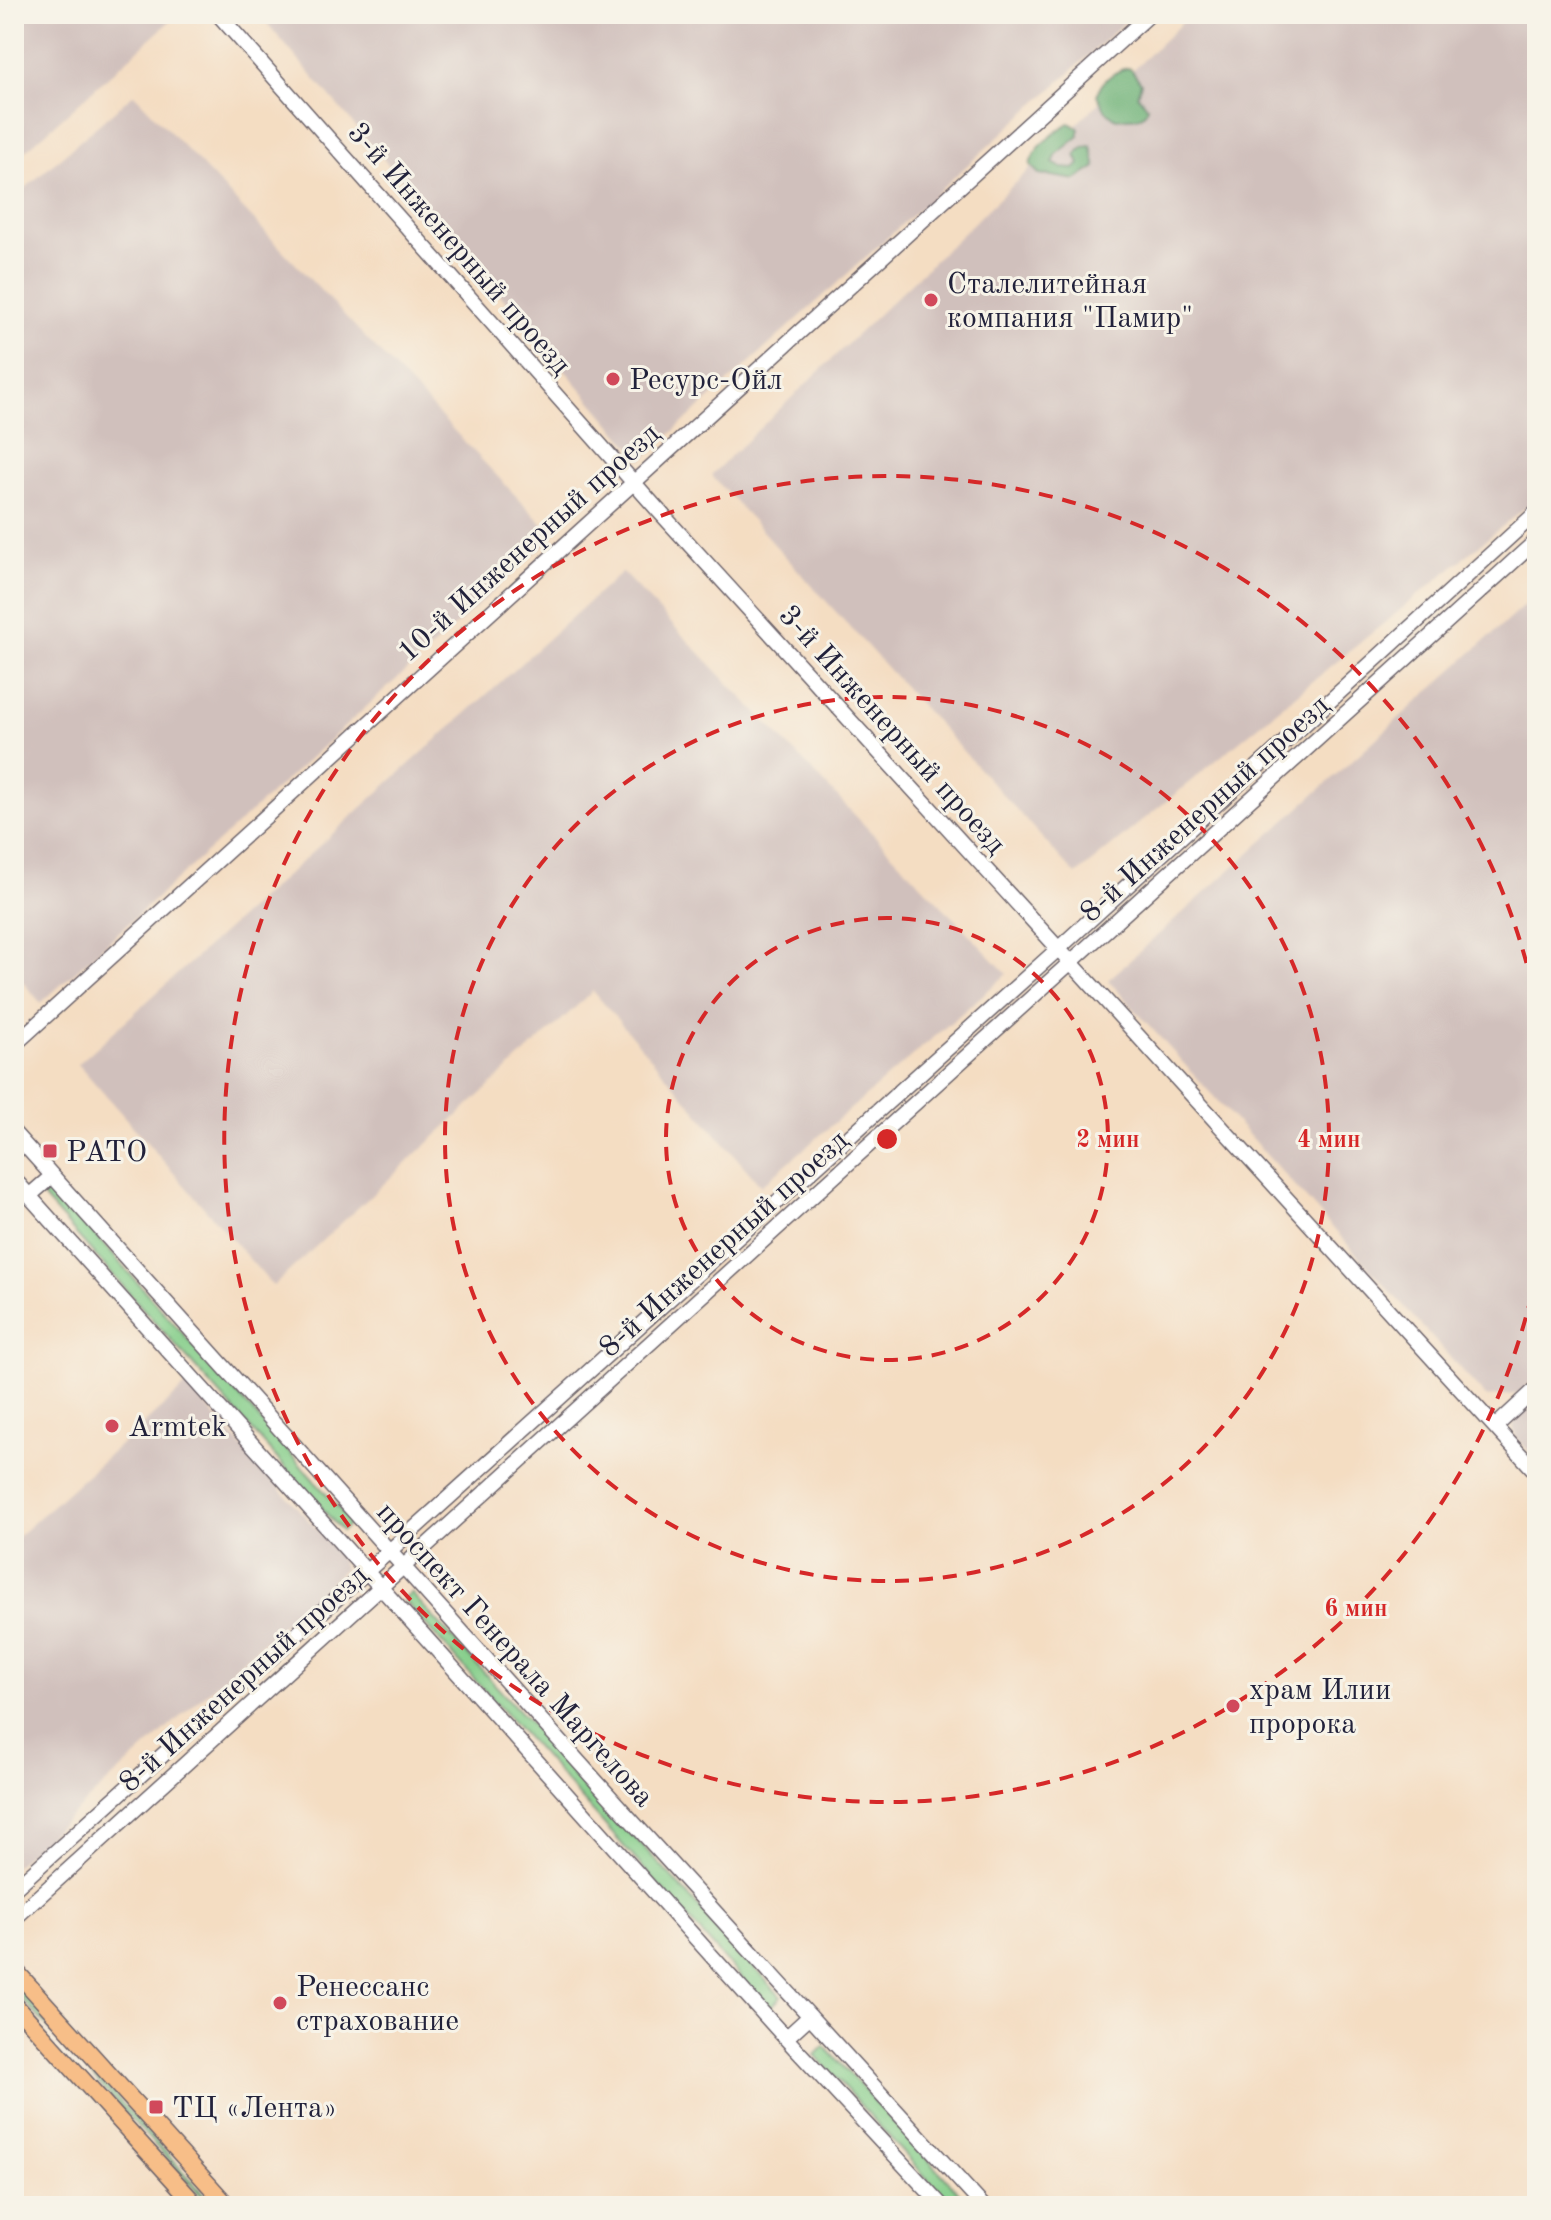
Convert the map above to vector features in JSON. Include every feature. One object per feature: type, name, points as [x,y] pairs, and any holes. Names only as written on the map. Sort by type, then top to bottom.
[{"type":"main road","points":[[14,1969],[228,2206]]},
{"type":"main road","points":[[14,2004],[197,2206]]},
{"type":"street","name":"3-й Инженерный проезд","points":[[218,14],[633,482],[1537,1473]]},
{"type":"street","name":"10-й Инженерный проезд","points":[[14,1045],[1150,14]]},
{"type":"street","name":"8-й Инженерный проезд","points":[[14,1889],[1058,949],[1537,512]]},
{"type":"street","name":"8-й Инженерный проезд","points":[[14,1919],[1537,540]]},
{"type":"street","points":[[937,1058],[950,1073]]},
{"type":"street","name":"проспект Генерала Маргелова","points":[[14,1133],[637,1827],[983,2206]]},
{"type":"street","points":[[29,1196],[52,1176]]},
{"type":"street","name":"проспект Генерала Маргелова","points":[[14,1179],[786,2038],[942,2206]]},
{"type":"street","points":[[1496,1426],[1537,1388]]},
{"type":"street","points":[[314,1619],[328,1636]]},
{"type":"street","points":[[618,1848],[637,1827]]},
{"type":"street","points":[[786,2038],[810,2016]]},
{"type":"shaded area","points":[[14,14],[178,14],[14,161]]},
{"type":"shaded area","points":[[259,14],[1134,14],[642,460]]},
{"type":"shaded area","points":[[1191,14],[1536,14],[1537,498],[1076,875],[711,475]]},
{"type":"shaded area","points":[[134,94],[554,536],[41,1003],[14,972],[14,198]]},
{"type":"shaded area","points":[[622,572],[1007,974],[761,1186],[593,991],[273,1286],[78,1064]]},
{"type":"shaded area","points":[[1537,594],[1537,959],[1521,962],[1537,980],[1537,1376],[1517,1394],[1486,1397],[1108,980]]},
{"type":"shaded area","points":[[187,1385],[339,1554],[344,1569],[14,1867],[14,1540]]},
{"type":"shaded area","points":[[1537,1396],[1537,1460],[1516,1437],[1513,1426],[1517,1416]]},
{"type":"green space","points":[[1127,68],[1141,83],[1137,95],[1148,107],[1139,117],[1116,119],[1106,111],[1097,95],[1108,78]]},
{"type":"green space","points":[[1069,123],[1079,128],[1079,136],[1057,154],[1053,163],[1062,168],[1075,169],[1080,164],[1076,155],[1083,147],[1091,146],[1096,167],[1076,180],[1039,174],[1030,165],[1032,158],[1040,146]]},
{"type":"green space","points":[[49,1187],[351,1522],[342,1531],[44,1198],[43,1193]]},
{"type":"green space","points":[[411,1593],[781,1997],[769,2009],[404,1600]]},
{"type":"green space","points":[[14,1982],[214,2206],[210,2206],[14,1990]]},
{"type":"green space","points":[[824,2046],[971,2206],[952,2206],[815,2055]]},
{"type":"place","name":"Сталелитейная компания \"Памир\"","points":[[931,300]]},
{"type":"place","name":"Ресурс-Ойл","points":[[613,379]]},
{"type":"place","name":"РАТО","points":[[50,1151]]},
{"type":"place","name":"Armtek","points":[[112,1426]]},
{"type":"place","name":"храм Илии пророка","points":[[1233,1706]]},
{"type":"place","name":"Ренессанс страхование","points":[[280,2003]]},
{"type":"place","name":"ТЦ «Лента»","points":[[156,2107]]}]
